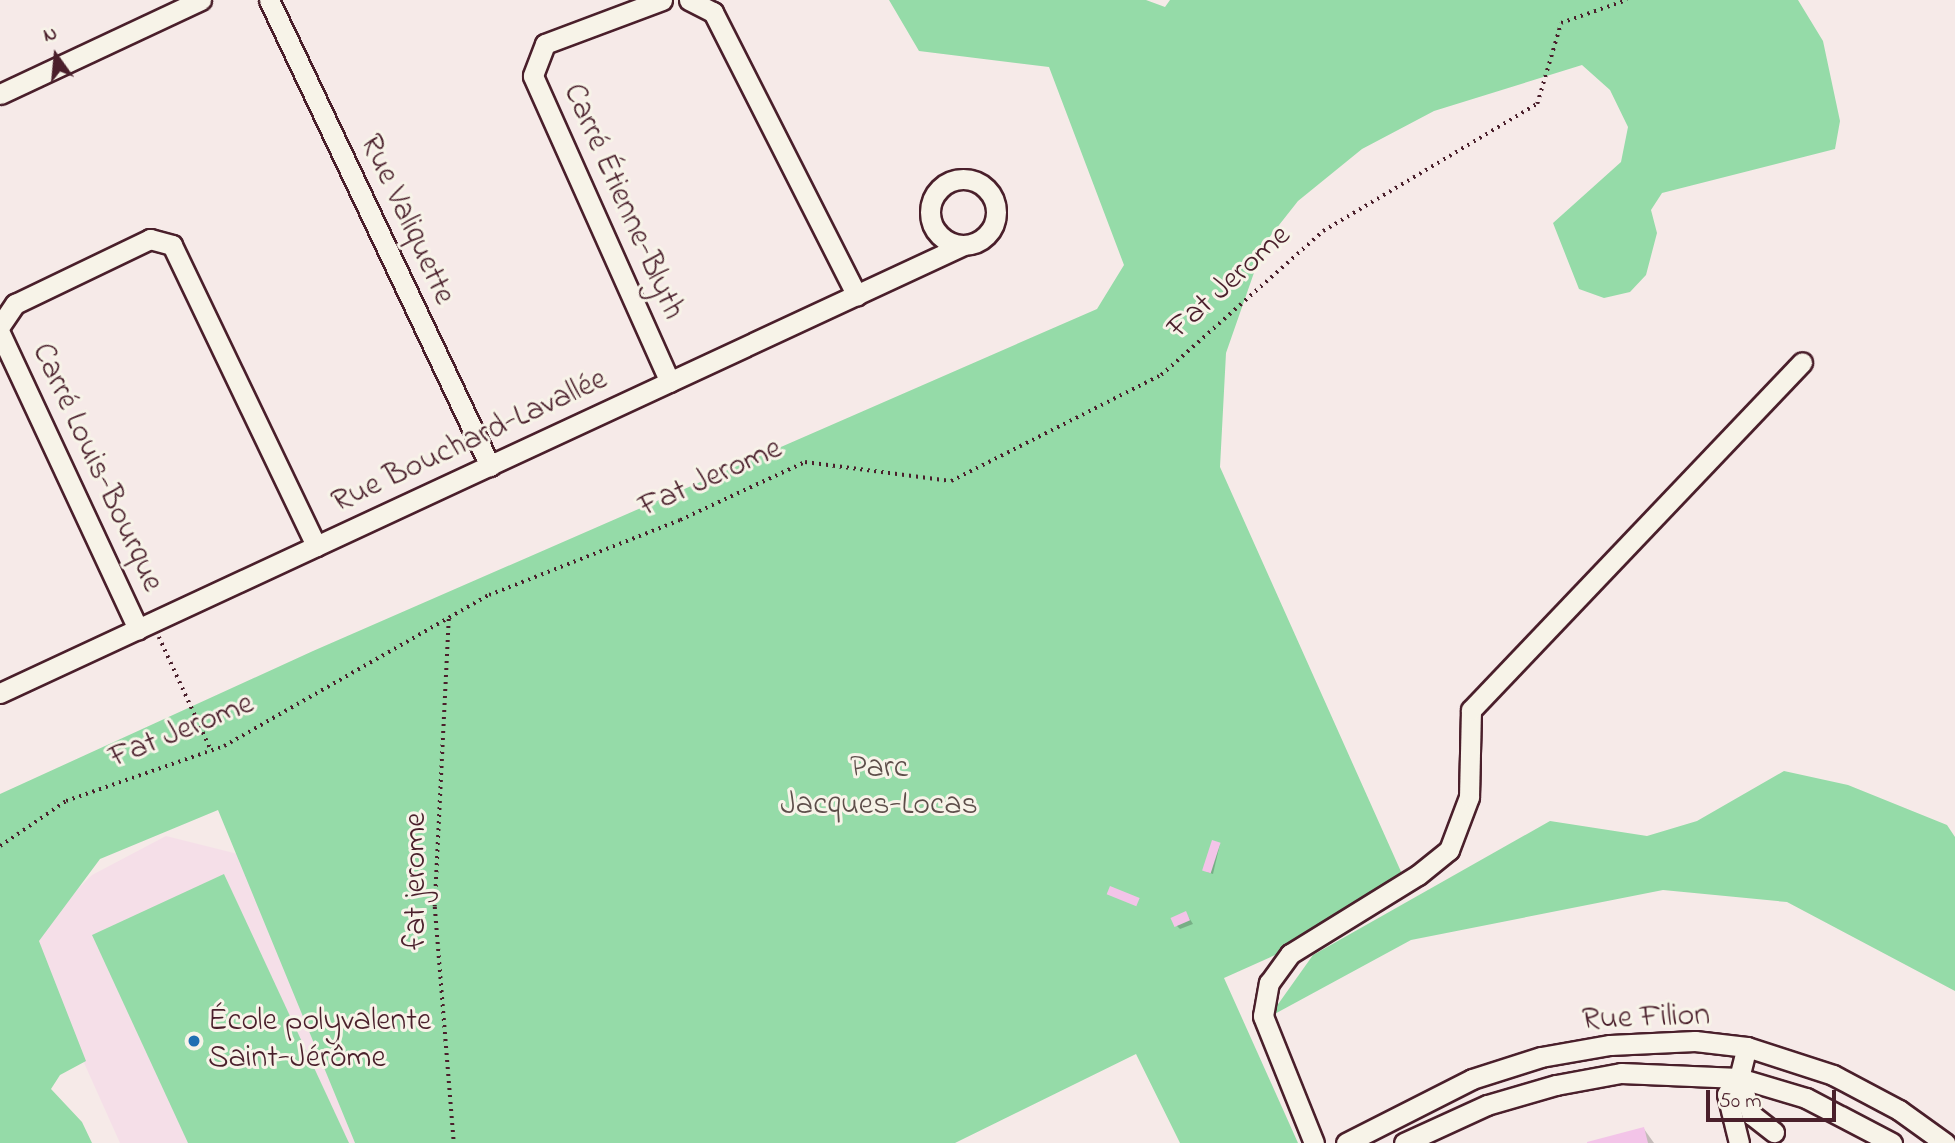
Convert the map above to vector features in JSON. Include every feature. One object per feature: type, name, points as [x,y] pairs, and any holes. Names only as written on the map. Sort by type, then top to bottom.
[{"type":"street","points":[[0,94],[201,0]]},
{"type":"street","name":"Rue Valiquette","points":[[269,0],[490,466]]},
{"type":"street","name":"Carré Étienne-Blyth","points":[[662,0],[545,44],[533,76],[670,382]]},
{"type":"street","points":[[689,0],[713,12],[857,296]]},
{"type":"street","name":"Carré Louis-Bourque","points":[[0,326],[15,304],[150,239],[172,245],[316,546]]},
{"type":"street","name":"Rue Bouchard-Lavallée","points":[[0,693],[964,245]]},
{"type":"street","name":"Carré Louis-Bourque","points":[[0,333],[145,625]]},
{"type":"street","points":[[1314,1143],[1263,1016],[1269,984],[1290,954],[1418,874],[1449,850],[1469,797],[1471,710],[1802,362]]},
{"type":"street","name":"Rue Filion","points":[[1346,1143],[1472,1079],[1541,1057],[1610,1045],[1695,1041],[1747,1047],[1833,1074],[1899,1110],[1945,1143]]},
{"type":"street","points":[[1740,1143],[1727,1094],[1739,1078],[1747,1047]]},
{"type":"street","name":"Rue Filion","points":[[1404,1143],[1487,1105],[1556,1085],[1622,1073],[1739,1078],[1806,1098],[1892,1143]]},
{"type":"street","points":[[1734,1123],[1774,1132],[1752,1115],[1739,1078]]},
{"type":"path","name":"Fat Jerome","points":[[0,846],[66,801],[212,751],[358,674],[489,595],[680,520],[806,462],[951,481],[1161,375],[1323,231],[1537,104],[1561,23],[1627,0]]},
{"type":"path","name":"fat jerome","points":[[449,619],[435,907],[454,1143]]},
{"type":"path","points":[[145,625],[212,751]]},
{"type":"shaded area","name":"École polyvalente Saint-Jérôme","points":[[166,836],[238,854],[355,1143],[120,1143],[28,938],[92,875]]},
{"type":"green space","name":"Parc Jacques-Locas","points":[[889,0],[1146,0],[1165,7],[1170,0],[1798,0],[1823,41],[1840,121],[1835,149],[1662,193],[1651,210],[1657,233],[1646,275],[1630,292],[1604,298],[1579,289],[1553,223],[1621,162],[1628,127],[1610,90],[1582,65],[1434,111],[1362,149],[1298,201],[1264,244],[1226,353],[1220,467],[1411,894],[1224,978],[1298,1143],[1180,1143],[1136,1054],[955,1143],[355,1143],[218,810],[100,859],[39,941],[86,1061],[60,1075],[51,1089],[82,1122],[92,1143],[0,1143],[0,794],[313,651],[1097,309],[1124,265],[1049,67],[919,51]]},
{"type":"green space","points":[[1784,771],[1848,785],[1947,825],[1955,837],[1955,991],[1787,902],[1663,890],[1411,940],[1269,1017],[1313,955],[1550,821],[1647,836],[1697,821]]},
{"type":"green space","points":[[224,874],[349,1143],[188,1143],[92,935]]},
{"type":"building","points":[[1212,840],[1221,843],[1211,873],[1202,870]]},
{"type":"building","points":[[1110,886],[1140,898],[1136,906],[1107,894]]},
{"type":"building","points":[[1186,911],[1190,920],[1175,927],[1170,918]]},
{"type":"building","points":[[1644,1127],[1648,1143],[1587,1143],[1587,1142]]},
{"type":"place","name":"École polyvalente Saint-Jérôme","points":[[194,1041]]}]
